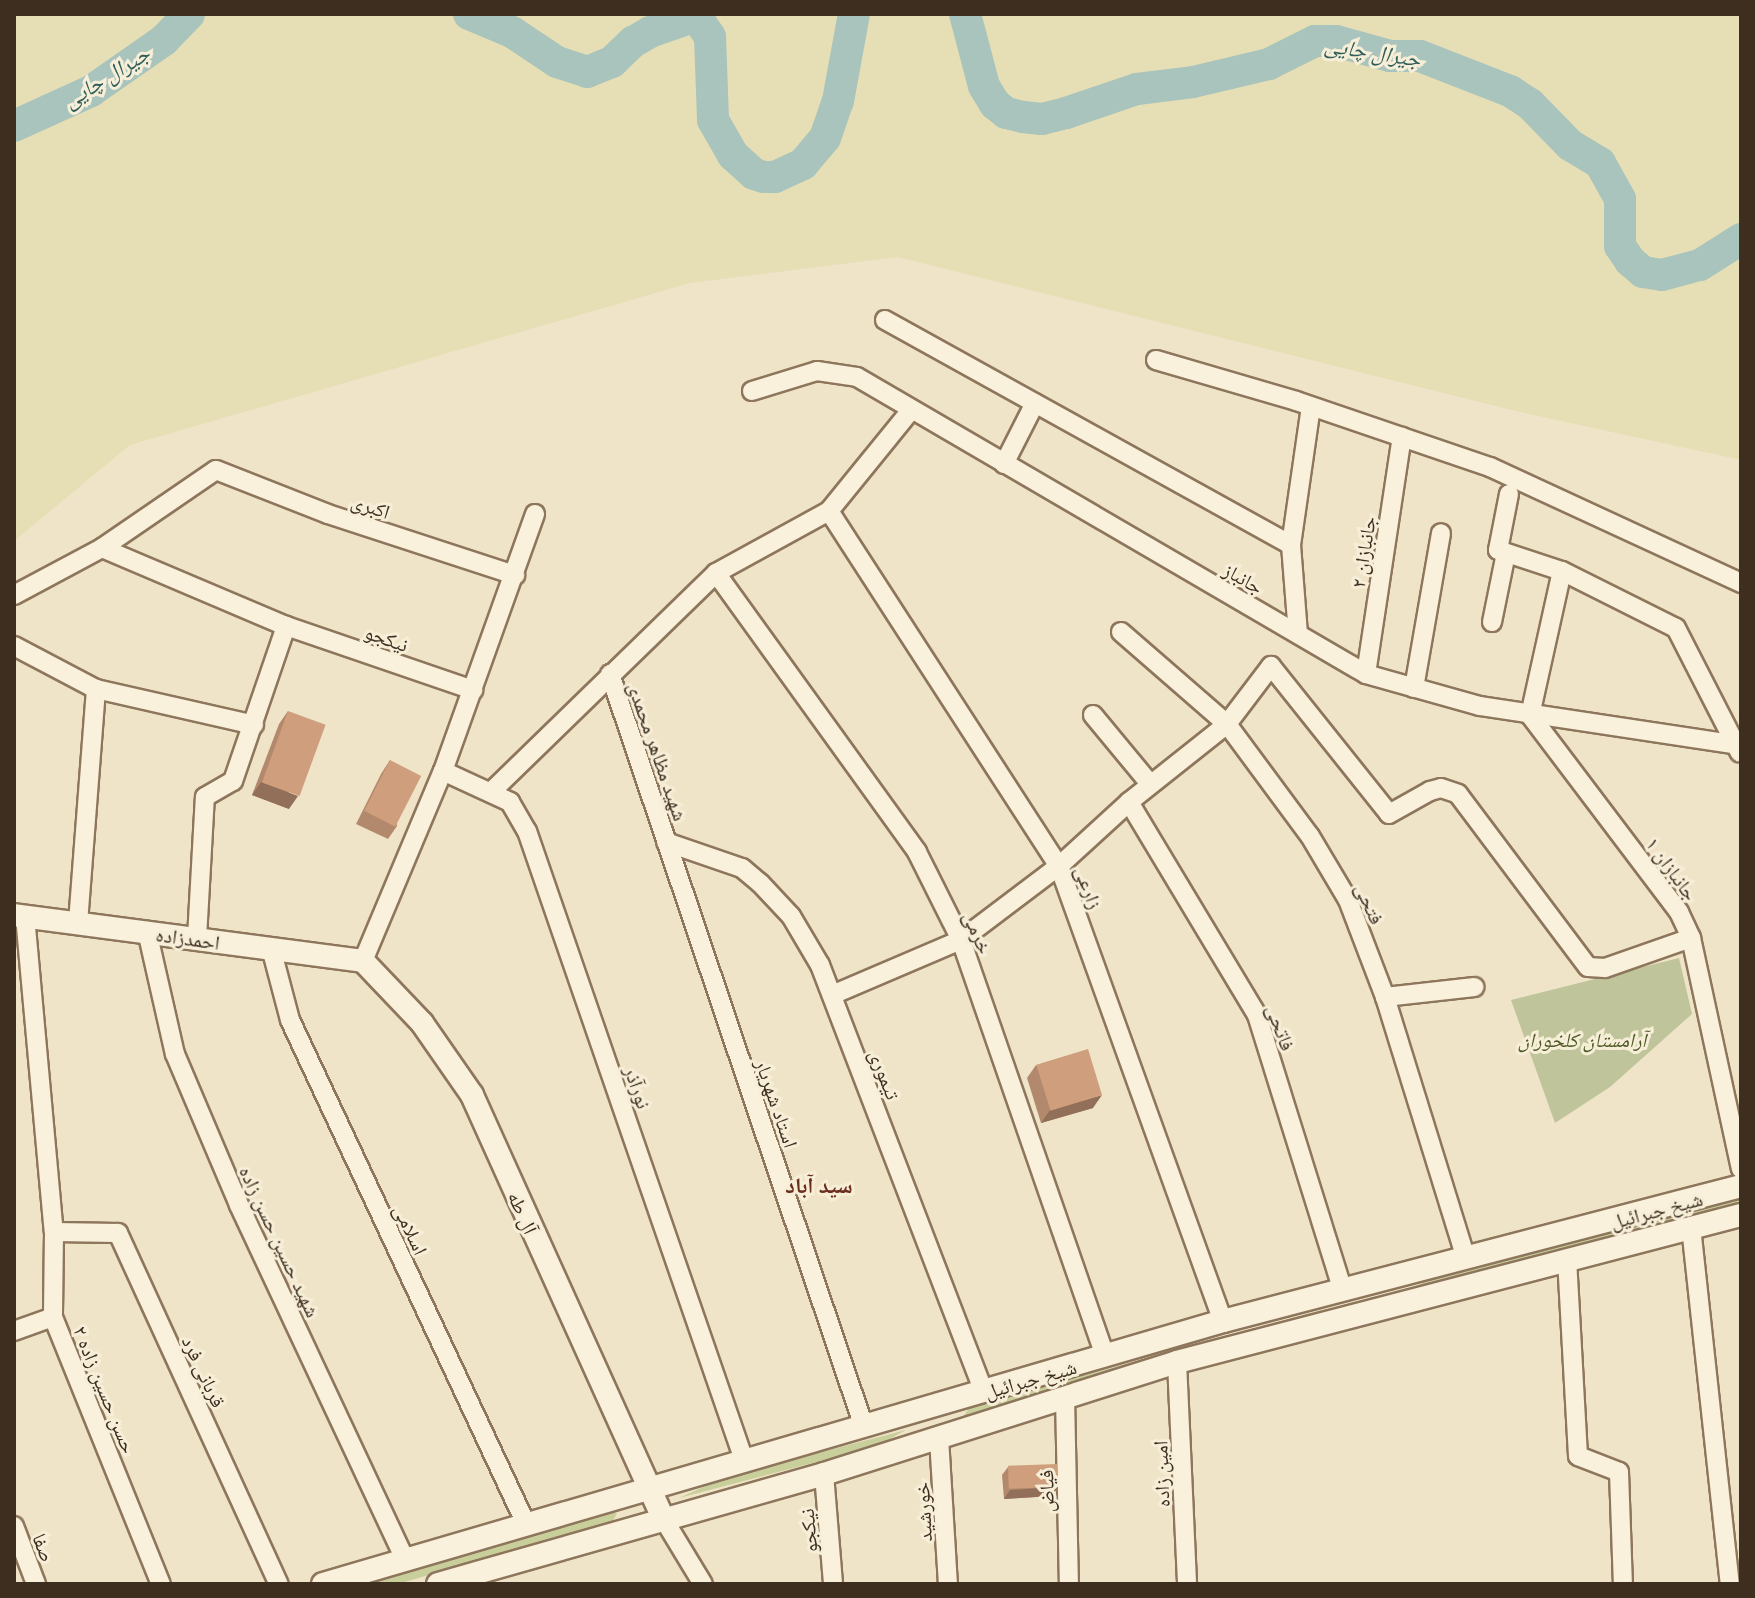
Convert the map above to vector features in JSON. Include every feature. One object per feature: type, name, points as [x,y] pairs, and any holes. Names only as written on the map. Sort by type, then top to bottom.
[{"type":"street","points":[[885,320],[1291,545]]},
{"type":"street","points":[[1156,360],[1311,406],[1490,467],[1741,583]]},
{"type":"street","name":"جانباز","points":[[752,391],[817,371],[857,377],[1366,674],[1530,715],[1740,748]]},
{"type":"street","points":[[1004,464],[1035,403]]},
{"type":"street","points":[[1298,634],[1291,545],[1311,406]]},
{"type":"street","points":[[492,791],[716,573],[829,511],[911,410]]},
{"type":"street","name":"جانبازان ۲","points":[[1366,674],[1402,437]]},
{"type":"street","name":"اکبری","points":[[102,548],[216,470],[328,514],[515,575]]},
{"type":"street","points":[[1509,494],[1498,550],[1562,571],[1676,628],[1740,748]]},
{"type":"street","name":"زارعی","points":[[829,511],[1059,866],[1223,1321]]},
{"type":"street","points":[[363,961],[443,771],[535,514]]},
{"type":"street","points":[[1414,688],[1441,533]]},
{"type":"street","points":[[14,595],[102,548]]},
{"type":"street","name":"نیکجو","points":[[102,548],[286,626],[473,690]]},
{"type":"street","points":[[1492,622],[1506,553]]},
{"type":"street","points":[[1530,715],[1562,571]]},
{"type":"street","name":"خرمی","points":[[716,573],[917,852],[961,940],[1105,1357]]},
{"type":"street","points":[[197,938],[205,797],[233,781],[286,626]]},
{"type":"street","name":"فتحی","points":[[1121,632],[1227,724],[1310,836],[1348,900],[1385,997],[1466,1259]]},
{"type":"street","points":[[14,646],[96,689],[254,725]]},
{"type":"street","points":[[832,995],[961,940],[1059,866],[1150,784],[1227,724],[1271,666],[1389,814],[1430,791],[1441,788],[1458,794],[1588,967],[1605,968],[1691,938]]},
{"type":"street","name":"شهید مظاهر محمدی","points":[[610,674],[666,842]]},
{"type":"street","points":[[78,923],[96,689]]},
{"type":"street","points":[[1093,715],[1150,784]]},
{"type":"street","name":"جانبازان ۱","points":[[1530,715],[1679,912],[1691,938],[1741,1169]]},
{"type":"street","name":"نورآذر","points":[[443,771],[492,791],[510,802],[527,831],[744,1460]]},
{"type":"street","name":"فاتحی","points":[[1129,802],[1257,1015],[1343,1291]]},
{"type":"street","name":"تیموری","points":[[666,842],[742,868],[791,916],[820,965],[984,1392]]},
{"type":"street","name":"استاد شهریار","points":[[666,842],[863,1424]]},
{"type":"street","name":"احمدزاده","points":[[20,916],[363,961]]},
{"type":"street","name":"حسن حسین زاده ۲","points":[[20,916],[54,1232],[53,1317],[161,1584]]},
{"type":"street","name":"شهید حسین حسن زاده","points":[[147,931],[175,1054],[239,1205],[405,1559]]},
{"type":"street","name":"اسلامی","points":[[271,948],[290,1020],[526,1524]]},
{"type":"street","name":"آل طه","points":[[363,961],[422,1023],[472,1095],[647,1489],[663,1518]]},
{"type":"street","points":[[1385,997],[1474,987]]},
{"type":"street","name":"شیخ جبرائیل","points":[[323,1584],[1223,1321],[1741,1186]]},
{"type":"street","name":"شیخ جبرائیل","points":[[438,1584],[824,1474],[1177,1362],[1741,1215]]},
{"type":"street","points":[[1691,1227],[1730,1584]]},
{"type":"street","name":"قربانی فرد","points":[[54,1232],[118,1233],[279,1584]]},
{"type":"street","points":[[1567,1259],[1578,1456],[1619,1472],[1623,1584]]},
{"type":"street","points":[[1343,1291],[1349,1315]]},
{"type":"street","points":[[14,1331],[53,1317]]},
{"type":"street","name":"امین زاده","points":[[1177,1362],[1187,1584]]},
{"type":"street","name":"فیاض","points":[[1065,1397],[1069,1584]]},
{"type":"street","points":[[928,1407],[939,1438]]},
{"type":"street","name":"خورشید","points":[[939,1438],[948,1584]]},
{"type":"street","name":"نیکجو","points":[[824,1474],[833,1584]]},
{"type":"street","points":[[663,1518],[703,1584]]},
{"type":"street","name":"صفا","points":[[14,1526],[36,1584]]},
{"type":"shaded area","points":[[14,14],[1741,14],[1741,460],[1524,413],[898,257],[690,283],[130,445],[14,541]]},
{"type":"green space","name":"آرامستان کلخوران","points":[[1679,958],[1692,1014],[1610,1087],[1555,1123],[1511,1000]]},
{"type":"green space","points":[[1741,1198],[1741,1206],[1368,1304],[1431,1280]]},
{"type":"green space","points":[[1325,1309],[1239,1340],[960,1421],[970,1407]]},
{"type":"green space","points":[[906,1430],[877,1446],[679,1498],[725,1477]]},
{"type":"green space","points":[[604,1513],[617,1513],[613,1521],[398,1584],[365,1584]]},
{"type":"building","points":[[288,711],[326,725],[300,796],[262,782]]},
{"type":"building","points":[[390,760],[421,776],[395,827],[364,811]]},
{"type":"building","points":[[1088,1049],[1102,1095],[1050,1111],[1036,1065]]},
{"type":"building","points":[[1057,1464],[1058,1487],[1009,1489],[1008,1466]]},
{"type":"waterway","name":"جیرال چایی","points":[[14,126],[91,91],[164,40],[189,14]]},
{"type":"waterway","name":"جیرال چایی","points":[[469,14],[512,32],[557,62],[587,72],[612,62],[633,42],[650,32],[696,16],[710,37],[713,120],[733,155],[754,174],[764,177],[775,177],[803,164],[825,138],[838,101],[854,14]]},
{"type":"waterway","name":"جیرال چایی","points":[[965,14],[984,86],[995,104],[1006,113],[1042,119],[1137,89],[1193,82],[1269,64],[1315,41],[1336,41],[1390,56],[1420,56],[1510,91],[1530,104],[1570,145],[1600,163],[1620,199],[1620,246],[1630,261],[1643,272],[1662,275],[1700,265],[1741,239]]},
{"type":"district","name":"سید آباد","points":[[819,1185]]}]
